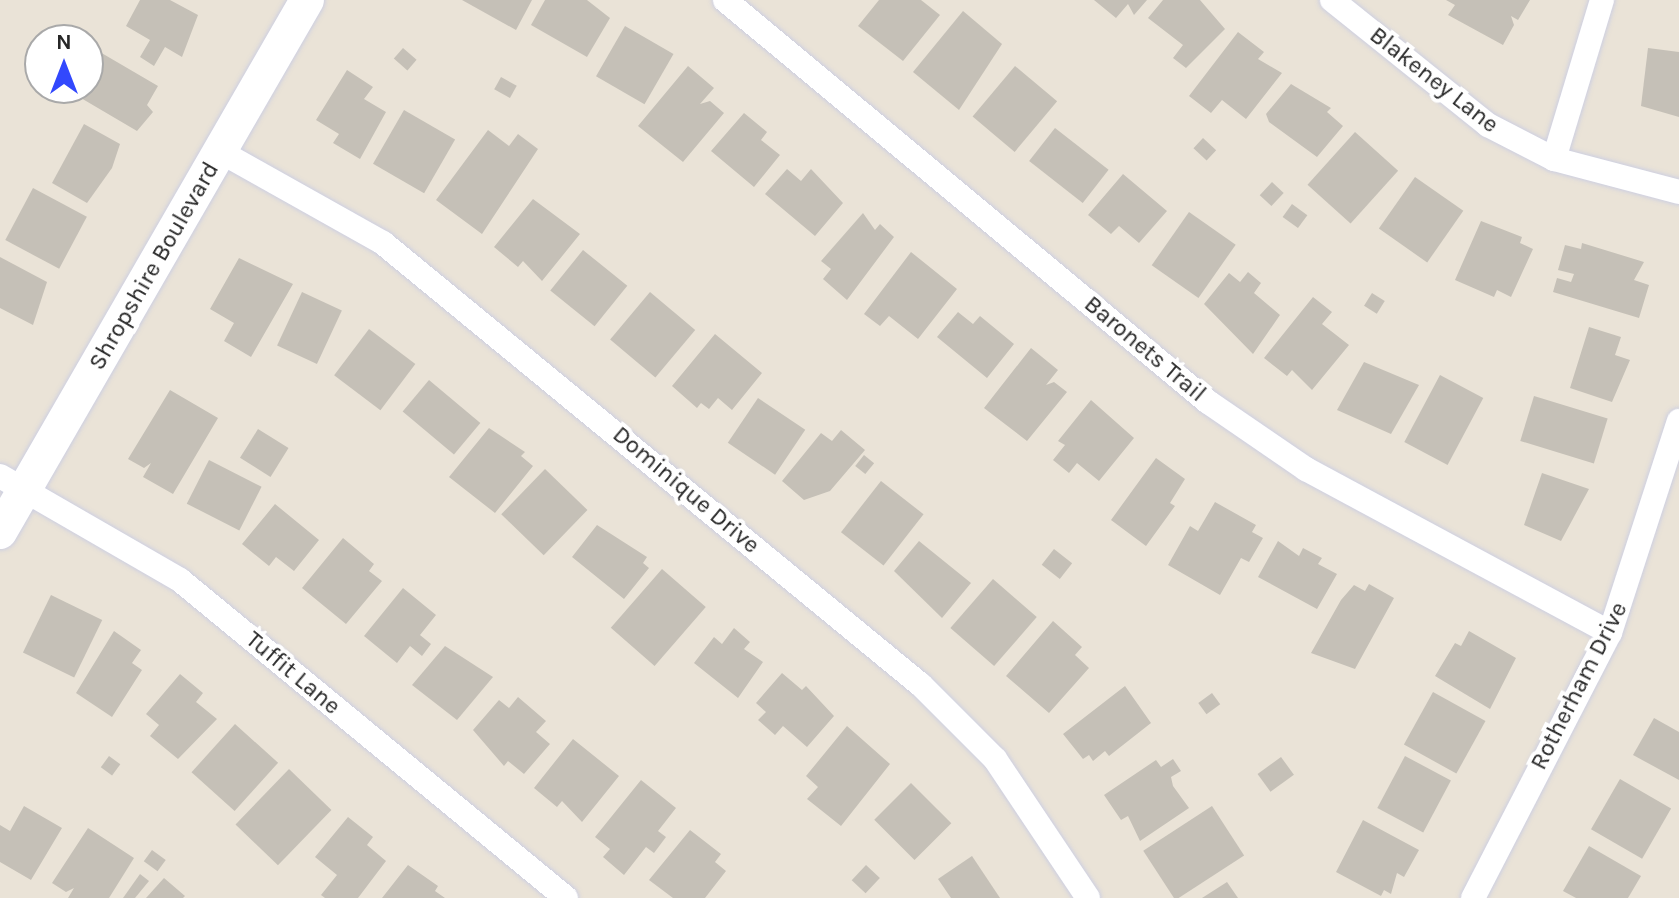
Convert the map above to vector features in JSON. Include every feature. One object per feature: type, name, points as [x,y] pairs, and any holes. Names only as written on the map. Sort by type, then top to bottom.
[{"type":"street","name":"Shropshire Boulevard","points":[[0,532],[12,483],[221,152],[307,0]]},
{"type":"street","name":"Baronets Trail","points":[[725,0],[1208,402],[1306,469],[1610,633]]},
{"type":"street","name":"Blakeney Lane","points":[[1332,0],[1488,125],[1554,159],[1679,192]]},
{"type":"street","points":[[1554,159],[1602,0]]},
{"type":"street","name":"Dominique Drive","points":[[221,152],[383,243],[921,685],[995,759],[1088,898]]},
{"type":"street","name":"Rotherham Drive","points":[[1473,898],[1610,633],[1679,421]]},
{"type":"street","name":"Tuffit Lane","points":[[12,483],[180,580],[566,898]]},
{"type":"building","points":[[140,0],[170,0],[198,15],[182,57],[165,47],[154,66],[140,57],[150,40],[126,26]]},
{"type":"building","points":[[462,0],[532,0],[516,30]]},
{"type":"building","points":[[545,0],[587,0],[610,18],[587,57],[531,25]]},
{"type":"building","points":[[879,0],[921,0],[940,15],[903,61],[858,26]]},
{"type":"building","points":[[1094,0],[1147,0],[1134,15],[1128,4],[1116,18]]},
{"type":"building","points":[[1163,0],[1200,0],[1225,29],[1186,68],[1173,58],[1183,45],[1148,18]]},
{"type":"building","points":[[1446,0],[1530,0],[1518,20],[1511,16],[1514,25],[1503,45],[1448,15],[1455,5]]},
{"type":"building","points":[[963,11],[1002,44],[959,110],[913,72]]},
{"type":"building","points":[[625,26],[673,54],[644,104],[596,76]]},
{"type":"building","points":[[1238,32],[1264,52],[1258,59],[1282,73],[1246,119],[1222,100],[1211,113],[1189,96]]},
{"type":"building","points":[[403,48],[417,60],[407,70],[394,59]]},
{"type":"building","points":[[1648,48],[1679,52],[1679,117],[1641,106]]},
{"type":"building","points":[[104,54],[158,86],[147,105],[153,112],[137,131],[91,104],[104,104]]},
{"type":"building","points":[[688,66],[714,88],[700,104],[710,101],[724,113],[683,162],[638,126]]},
{"type":"building","points":[[1015,66],[1057,101],[1015,152],[973,117]]},
{"type":"building","points":[[347,70],[373,87],[364,99],[386,112],[360,159],[333,143],[339,134],[316,120]]},
{"type":"building","points":[[501,77],[517,86],[510,98],[494,89]]},
{"type":"building","points":[[1291,84],[1331,108],[1327,112],[1343,126],[1317,157],[1269,122],[1266,114]]},
{"type":"building","points":[[404,110],[455,140],[424,193],[373,164]]},
{"type":"building","points":[[744,113],[767,132],[761,140],[780,155],[754,187],[711,151]]},
{"type":"building","points":[[84,124],[120,144],[112,168],[87,203],[52,183]]},
{"type":"building","points":[[1055,128],[1109,170],[1083,203],[1029,161]]},
{"type":"building","points":[[488,130],[509,146],[518,134],[538,149],[482,234],[436,200]]},
{"type":"building","points":[[1355,132],[1398,171],[1351,224],[1307,185]]},
{"type":"building","points":[[1203,138],[1216,150],[1207,161],[1193,148]]},
{"type":"building","points":[[787,169],[801,181],[811,169],[843,203],[815,236],[765,194]]},
{"type":"building","points":[[1123,174],[1167,211],[1139,243],[1119,226],[1111,234],[1088,215]]},
{"type":"building","points":[[1415,177],[1463,211],[1427,262],[1379,229]]},
{"type":"building","points":[[1272,182],[1284,193],[1271,206],[1260,195]]},
{"type":"building","points":[[33,188],[87,217],[59,269],[5,240]]},
{"type":"building","points":[[533,199],[580,234],[542,281],[523,261],[518,267],[494,247]]},
{"type":"building","points":[[1292,204],[1307,215],[1298,228],[1283,217]]},
{"type":"building","points":[[1189,212],[1236,245],[1198,298],[1152,265]]},
{"type":"building","points":[[863,213],[875,230],[880,224],[894,237],[847,300],[823,279],[831,269],[821,261]]},
{"type":"building","points":[[1481,221],[1522,237],[1520,243],[1533,249],[1511,297],[1497,290],[1494,297],[1455,280]]},
{"type":"building","points":[[1582,243],[1644,262],[1634,280],[1649,285],[1639,318],[1553,292],[1557,278],[1571,282],[1574,274],[1558,270],[1565,245],[1581,249]]},
{"type":"building","points":[[583,250],[627,286],[595,326],[550,290]]},
{"type":"building","points":[[911,252],[957,289],[918,339],[889,316],[880,326],[864,314]]},
{"type":"building","points":[[0,257],[47,282],[33,325],[0,308]]},
{"type":"building","points":[[239,258],[293,284],[251,357],[224,341],[234,323],[210,309]]},
{"type":"building","points":[[1248,272],[1261,283],[1254,293],[1280,315],[1253,354],[1204,304],[1229,273],[1240,282]]},
{"type":"building","points":[[302,292],[342,311],[317,364],[277,345]]},
{"type":"building","points":[[650,292],[695,330],[655,377],[610,339]]},
{"type":"building","points":[[1372,293],[1385,301],[1377,314],[1364,306]]},
{"type":"building","points":[[1313,297],[1332,312],[1322,324],[1349,345],[1312,390],[1292,370],[1287,376],[1264,358]]},
{"type":"building","points":[[958,312],[973,324],[980,316],[1014,344],[987,378],[937,337]]},
{"type":"building","points":[[1589,327],[1621,337],[1615,355],[1630,360],[1612,402],[1570,388]]},
{"type":"building","points":[[369,329],[415,364],[380,410],[334,375]]},
{"type":"building","points":[[715,334],[762,373],[732,410],[718,398],[709,409],[701,403],[697,408],[672,386]]},
{"type":"building","points":[[1031,348],[1058,370],[1046,385],[1054,382],[1067,392],[1027,441],[984,408]]},
{"type":"building","points":[[1364,362],[1419,385],[1391,434],[1337,410]]},
{"type":"building","points":[[1440,375],[1483,398],[1448,465],[1404,442]]},
{"type":"building","points":[[429,380],[480,423],[454,454],[403,411]]},
{"type":"building","points":[[170,390],[218,418],[173,494],[143,477],[151,463],[144,468],[128,459]]},
{"type":"building","points":[[1534,396],[1608,419],[1594,463],[1520,441]]},
{"type":"building","points":[[758,398],[805,430],[775,475],[728,443]]},
{"type":"building","points":[[1091,400],[1134,438],[1099,481],[1077,463],[1069,473],[1053,460],[1065,445],[1058,441]]},
{"type":"building","points":[[489,428],[525,452],[521,456],[533,466],[495,513],[449,477]]},
{"type":"building","points":[[258,429],[289,448],[271,477],[240,458]]},
{"type":"building","points":[[841,430],[865,450],[830,491],[804,500],[782,481],[821,433],[832,441]]},
{"type":"building","points":[[864,455],[874,463],[865,474],[855,466]]},
{"type":"building","points":[[1156,458],[1185,479],[1170,503],[1175,506],[1146,546],[1111,520]]},
{"type":"building","points":[[209,460],[262,487],[239,530],[187,504]]},
{"type":"building","points":[[545,469],[587,510],[544,555],[501,514]]},
{"type":"building","points":[[1542,473],[1589,489],[1561,541],[1524,525]]},
{"type":"building","points":[[881,481],[924,514],[884,565],[841,532]]},
{"type":"building","points":[[1215,502],[1256,525],[1252,532],[1263,538],[1249,562],[1241,558],[1220,595],[1168,565],[1190,526],[1198,531]]},
{"type":"building","points":[[275,504],[319,540],[294,571],[276,557],[269,566],[242,544]]},
{"type":"building","points":[[597,525],[647,557],[643,563],[649,568],[624,599],[572,557]]},
{"type":"building","points":[[343,538],[374,564],[369,571],[382,581],[346,624],[302,588]]},
{"type":"building","points":[[919,541],[971,583],[942,618],[894,571]]},
{"type":"building","points":[[1278,541],[1299,556],[1303,548],[1322,558],[1318,564],[1337,574],[1317,609],[1258,577]]},
{"type":"building","points":[[1054,549],[1072,563],[1060,579],[1042,565]]},
{"type":"building","points":[[662,569],[706,607],[655,666],[611,628]]},
{"type":"building","points":[[993,579],[1037,617],[994,666],[950,628]]},
{"type":"building","points":[[1369,584],[1394,598],[1355,669],[1311,653],[1341,600],[1354,585],[1365,591]]},
{"type":"building","points":[[403,588],[436,615],[420,635],[431,644],[422,656],[410,646],[397,663],[364,636]]},
{"type":"building","points":[[51,595],[102,620],[74,678],[23,653]]},
{"type":"building","points":[[1053,621],[1082,647],[1075,655],[1089,668],[1049,713],[1006,676]]},
{"type":"building","points":[[734,628],[750,642],[744,649],[763,662],[738,698],[694,663],[714,637],[722,644]]},
{"type":"building","points":[[114,631],[141,650],[132,663],[142,670],[112,717],[76,693]]},
{"type":"building","points":[[1469,631],[1516,658],[1490,709],[1435,676],[1455,643],[1461,646]]},
{"type":"building","points":[[445,646],[493,677],[457,720],[412,685]]},
{"type":"building","points":[[782,673],[802,690],[806,686],[834,716],[807,747],[783,726],[775,735],[758,720],[766,712],[756,703]]},
{"type":"building","points":[[180,674],[203,693],[196,702],[217,719],[178,759],[150,736],[159,725],[146,714]]},
{"type":"building","points":[[1125,686],[1151,723],[1109,756],[1105,751],[1093,761],[1089,755],[1083,759],[1063,734]]},
{"type":"building","points":[[1433,692],[1485,721],[1456,774],[1404,744]]},
{"type":"building","points":[[1212,693],[1220,704],[1206,714],[1198,703]]},
{"type":"building","points":[[518,697],[546,721],[536,732],[550,744],[524,774],[508,761],[504,766],[473,730],[499,700],[509,708]]},
{"type":"building","points":[[1654,718],[1679,732],[1679,780],[1633,755]]},
{"type":"building","points":[[235,724],[278,763],[235,811],[192,772]]},
{"type":"building","points":[[847,726],[890,764],[841,826],[807,799],[818,787],[806,776]]},
{"type":"building","points":[[573,739],[619,776],[582,822],[562,801],[557,807],[534,788]]},
{"type":"building","points":[[109,756],[120,764],[112,776],[101,767]]},
{"type":"building","points":[[1405,756],[1451,780],[1423,833],[1377,808]]},
{"type":"building","points":[[1281,757],[1294,775],[1270,792],[1258,774]]},
{"type":"building","points":[[1173,759],[1181,771],[1171,777],[1173,786],[1189,808],[1140,841],[1128,816],[1121,820],[1104,795],[1156,760],[1161,767]]},
{"type":"building","points":[[289,769],[331,810],[278,865],[236,824]]},
{"type":"building","points":[[1620,779],[1671,808],[1642,859],[1591,829]]},
{"type":"building","points":[[641,780],[676,808],[658,831],[666,837],[654,853],[646,847],[624,875],[603,857],[610,849],[595,837]]},
{"type":"building","points":[[911,783],[951,823],[915,860],[874,820]]},
{"type":"building","points":[[24,806],[62,828],[31,880],[0,862],[0,825],[10,831]]},
{"type":"building","points":[[1212,806],[1244,855],[1179,898],[1174,898],[1143,851]]},
{"type":"building","points":[[348,817],[373,837],[367,845],[386,861],[358,898],[325,898],[321,895],[337,875],[315,857]]},
{"type":"building","points":[[1363,820],[1419,850],[1404,877],[1397,873],[1391,894],[1384,890],[1381,896],[1336,872]]},
{"type":"building","points":[[88,828],[134,858],[109,898],[68,898],[74,888],[66,892],[52,883]]},
{"type":"building","points":[[690,830],[721,854],[715,862],[726,871],[705,898],[673,898],[649,880]]},
{"type":"building","points":[[1589,846],[1641,876],[1628,898],[1576,898],[1563,891]]},
{"type":"building","points":[[152,850],[166,860],[158,871],[144,861]]},
{"type":"building","points":[[972,856],[1000,898],[951,898],[938,879]]},
{"type":"building","points":[[408,865],[438,886],[435,891],[445,898],[382,898]]},
{"type":"building","points":[[866,865],[880,878],[866,893],[852,880]]},
{"type":"building","points":[[140,874],[149,881],[135,898],[123,898]]},
{"type":"building","points":[[164,878],[185,896],[146,898]]},
{"type":"building","points":[[1227,882],[1238,898],[1202,898]]}]
